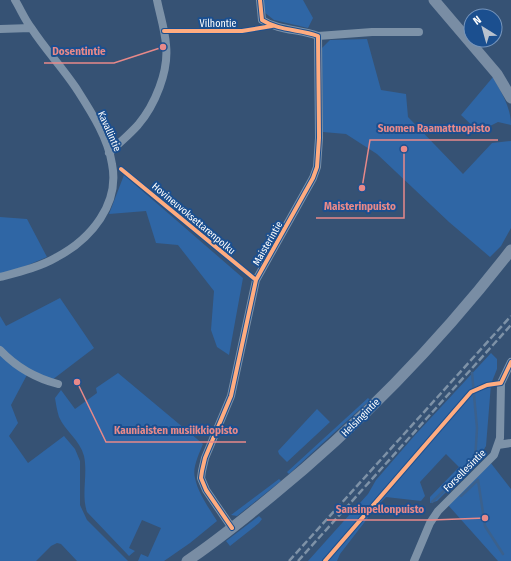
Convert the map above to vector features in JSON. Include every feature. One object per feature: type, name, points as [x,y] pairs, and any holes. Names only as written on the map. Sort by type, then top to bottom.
[{"type":"main road","points":[[434,0],[497,74],[511,98]]},
{"type":"main road","name":"Helsingintie","points":[[187,561],[232,528],[299,473],[351,427],[417,359],[511,250]]},
{"type":"street","name":"Kavallintie","points":[[0,277],[30,268],[57,257],[83,238],[95,226],[111,199],[114,176],[109,153],[90,111],[76,87],[31,28],[15,0]]},
{"type":"street","points":[[109,153],[139,124],[148,111],[156,96],[163,74],[167,46],[157,0]]},
{"type":"street","points":[[260,0],[260,13],[262,20],[272,26],[309,32],[318,36],[372,32],[419,32]]},
{"type":"street","points":[[0,29],[31,28]]},
{"type":"street","name":"Maisterintie","points":[[232,528],[206,490],[201,478],[202,471],[205,458],[230,396],[256,280],[313,178],[317,167],[319,138],[318,36]]},
{"type":"street","points":[[0,350],[12,362],[27,372],[41,379],[58,384]]},
{"type":"street","name":"Forsellesintie","points":[[414,561],[430,523],[438,511],[494,455],[498,445],[501,383],[511,362]]},
{"type":"street","points":[[498,445],[511,443]]},
{"type":"shaded area","points":[[262,0],[303,0],[313,18],[308,28],[274,20],[264,12]]},
{"type":"shaded area","points":[[367,39],[381,90],[406,94],[408,117],[463,174],[492,143],[511,141],[511,228],[501,246],[490,257],[449,222],[377,154],[346,134],[323,132],[322,48],[330,40]]},
{"type":"shaded area","points":[[493,77],[507,106],[511,118],[511,125],[498,122],[477,130],[461,115]]},
{"type":"shaded area","points":[[124,175],[243,278],[229,355],[217,347],[211,330],[214,291],[178,245],[156,243],[146,211],[109,214]]},
{"type":"shaded area","points":[[0,217],[27,219],[47,257],[21,268],[0,274]]},
{"type":"shaded area","points":[[60,298],[94,348],[52,380],[29,371],[11,405],[18,423],[9,436],[28,463],[64,436],[75,449],[80,461],[80,505],[87,520],[128,561],[77,561],[61,544],[57,543],[51,546],[36,561],[0,561],[0,316],[6,326]]},
{"type":"shaded area","points":[[491,353],[497,359],[497,369],[491,384],[486,446],[477,461],[437,501],[430,503],[430,497],[459,467],[446,454],[420,482],[425,496],[421,501],[386,497],[377,506],[340,554],[337,561],[308,561],[368,494],[376,480],[415,435]]},
{"type":"shaded area","points":[[118,373],[203,444],[195,465],[194,474],[196,484],[201,495],[217,521],[190,543],[164,561],[138,561],[141,554],[148,557],[161,528],[142,520],[129,548],[135,551],[129,556],[87,512],[85,505],[84,456],[79,445],[59,417],[55,398],[61,390],[75,409],[97,393],[96,388]]},
{"type":"shaded area","points":[[368,398],[370,400],[289,474],[287,472]]},
{"type":"shaded area","points":[[317,409],[330,422],[287,462],[278,451]]},
{"type":"shaded area","points":[[490,462],[511,489],[511,561],[498,561],[448,505]]},
{"type":"shaded area","points":[[279,479],[281,481],[237,516],[231,515]]},
{"type":"shaded area","points":[[259,516],[262,519],[259,523],[230,546],[226,541]]},
{"type":"waterway","points":[[432,502],[475,462],[477,428],[472,373]]},
{"type":"waterway","points":[[478,480],[485,526],[503,554]]},
{"type":"waterway","points":[[461,496],[478,480]]},
{"type":"railway","points":[[289,561],[511,316]]},
{"type":"railway","points":[[298,561],[511,325]]},
{"type":"cycle path","points":[[232,528],[206,490],[201,478],[202,471],[205,458],[231,396],[256,280],[313,178],[317,167],[319,138],[318,36],[282,28],[262,20],[260,0]]},
{"type":"cycle path","name":"Vilhontie","points":[[164,31],[242,31],[272,26]]},
{"type":"cycle path","name":"Hovineuvoksettarenpolku","points":[[121,169],[256,280]]},
{"type":"cycle path","points":[[325,561],[471,392],[487,385],[501,383],[511,362]]},
{"type":"place","name":"Dosentintie","points":[[163,47]]},
{"type":"place","name":"Maisterinpuisto","points":[[404,149]]},
{"type":"place","name":"Suomen Raamattuopisto","points":[[362,188]]},
{"type":"place","name":"Kauniaisten musiikkiopisto","points":[[77,382]]},
{"type":"place","name":"Sansinpellonpuisto","points":[[485,518]]}]
